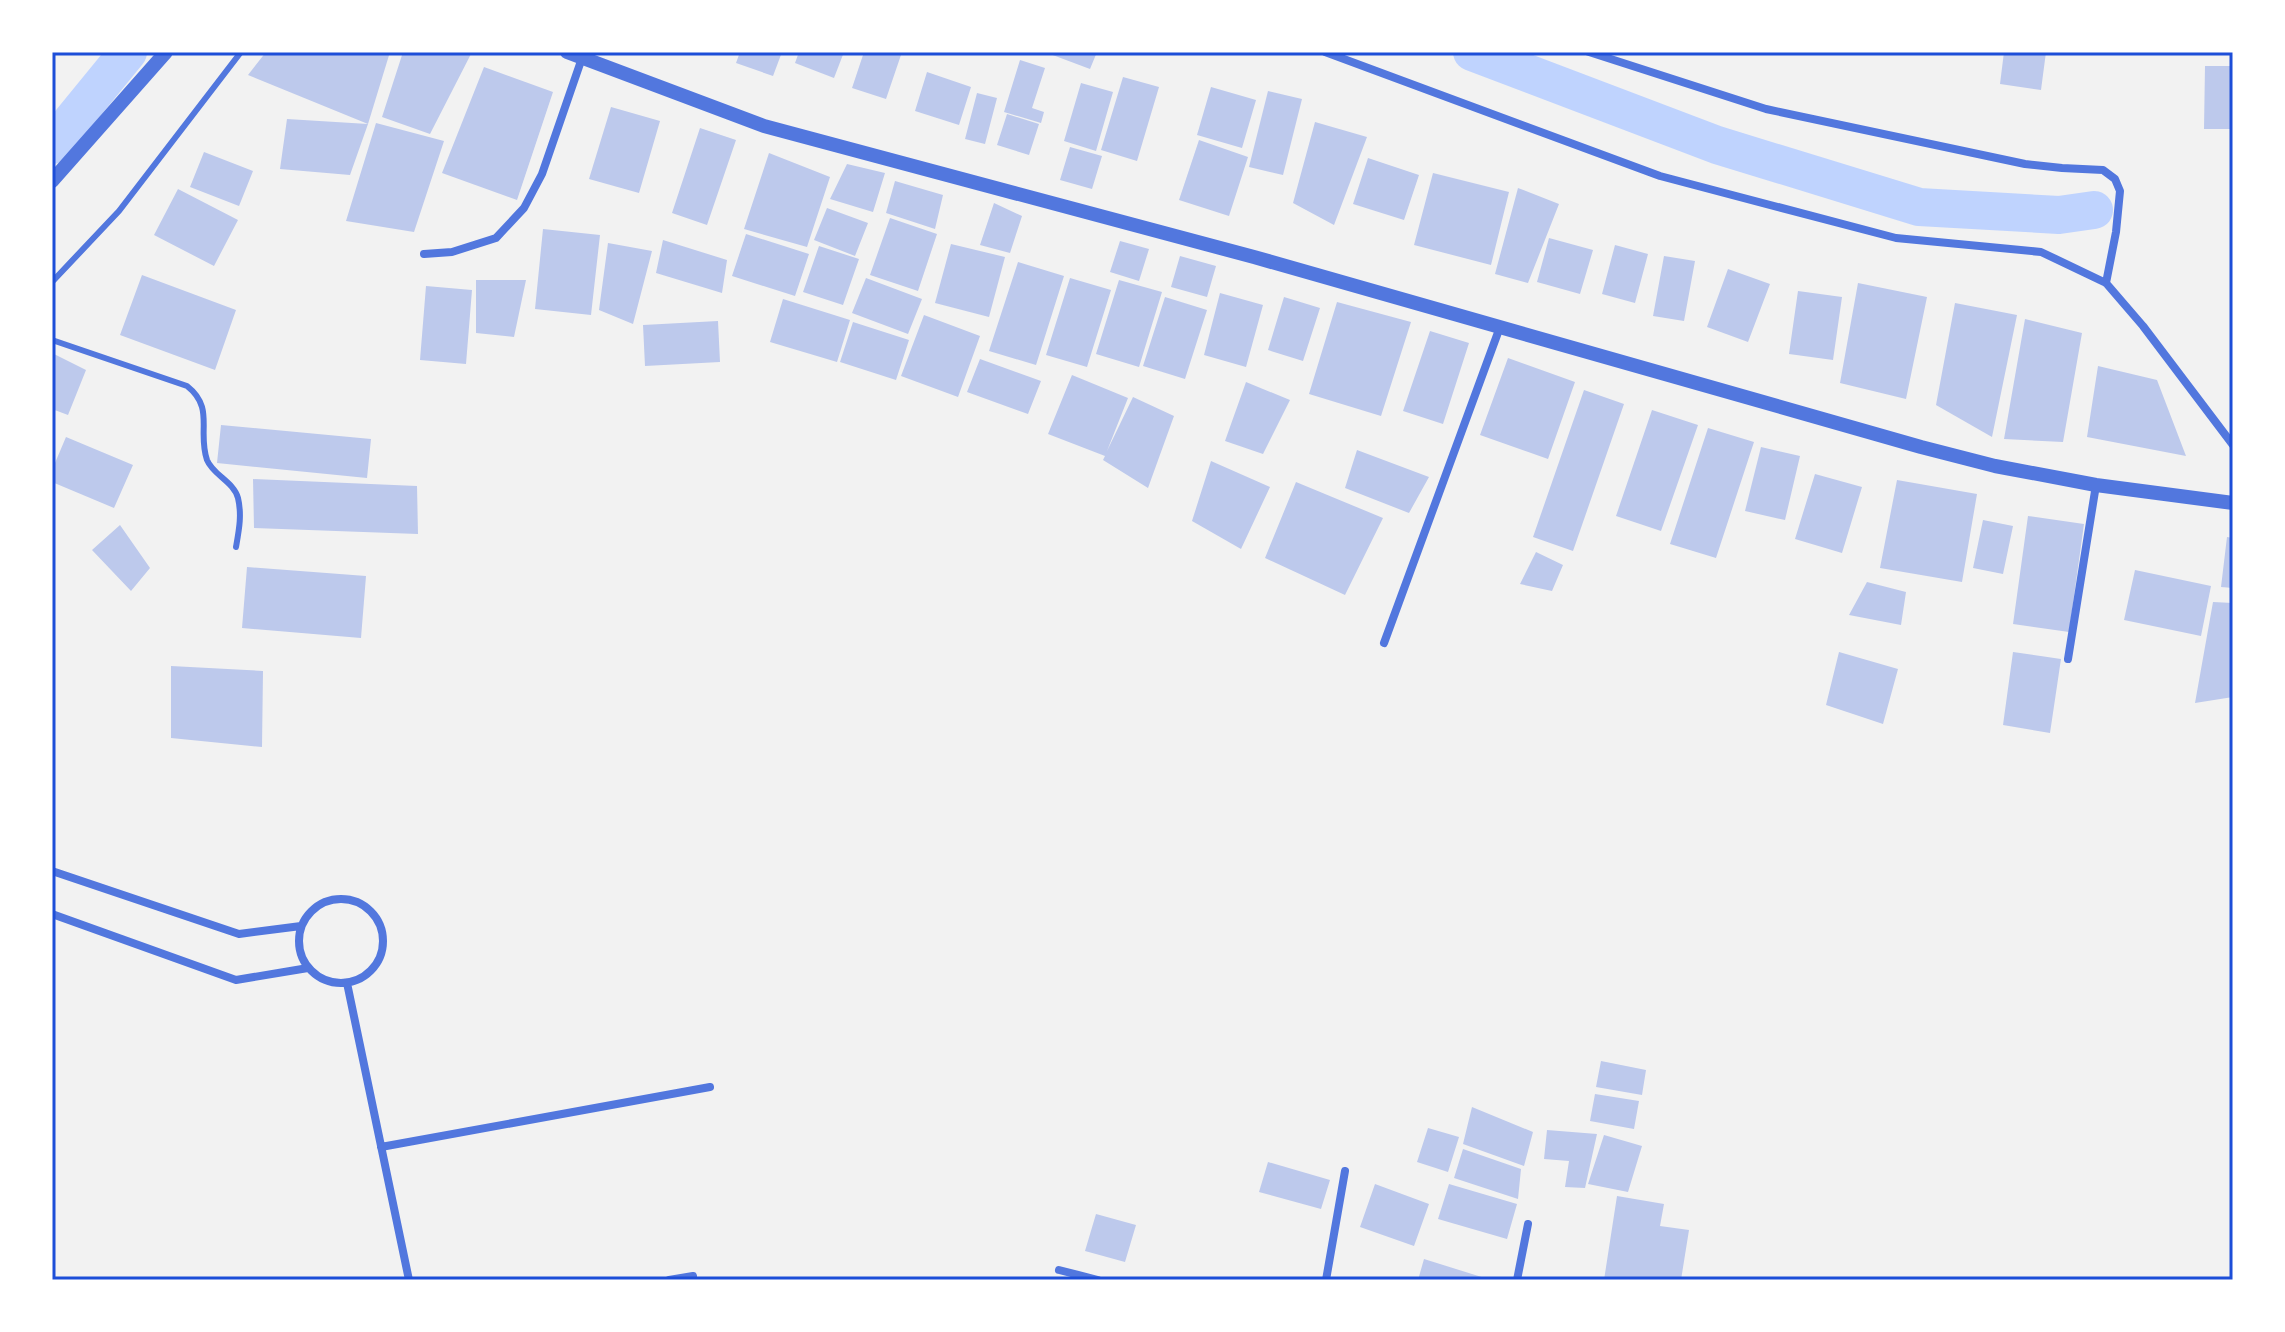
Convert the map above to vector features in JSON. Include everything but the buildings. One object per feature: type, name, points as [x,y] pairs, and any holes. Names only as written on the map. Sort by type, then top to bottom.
[{"type":"street","points":[[52,181],[166,52]]},
{"type":"street","points":[[567,52],[764,126],[1254,257],[1921,447],[1995,466],[2096,485],[2233,503]]},
{"type":"street","points":[[1325,52],[1660,176],[1896,238],[2041,252],[2106,283],[2143,326],[2233,445]]},
{"type":"street","points":[[1589,52],[1766,109],[2025,164],[2103,170],[2115,179],[2120,191],[2106,283]]},
{"type":"street","points":[[424,254],[452,252],[496,238],[524,208],[542,174],[582,58]]},
{"type":"street","points":[[1384,643],[1500,327]]},
{"type":"street","points":[[2068,659],[2096,485]]},
{"type":"street","points":[[52,871],[239,934],[301,926]]},
{"type":"street","points":[[335,899],[349,900],[363,905],[374,915],[381,928],[381,956],[373,969],[362,978],[333,983],[308,968],[301,955],[301,926],[309,913],[320,904],[335,899]]},
{"type":"street","points":[[52,914],[236,980],[308,968]]},
{"type":"street","points":[[347,983],[409,1280]]},
{"type":"street","points":[[381,1147],[710,1087]]},
{"type":"street","points":[[1326,1280],[1345,1171]]},
{"type":"street","points":[[1517,1280],[1528,1224]]},
{"type":"street","points":[[1059,1270],[1098,1280]]},
{"type":"street","points":[[669,1280],[693,1276]]},
{"type":"lane","points":[[52,282],[119,211],[241,52]]},
{"type":"lane","points":[[52,340],[187,386],[198,395],[204,407],[204,447],[211,468],[236,492],[241,517],[236,547]]},
{"type":"waterway","points":[[52,145],[128,52]]},
{"type":"waterway","points":[[1472,52],[1717,145],[1919,207],[2059,215],[2094,210]]}]
